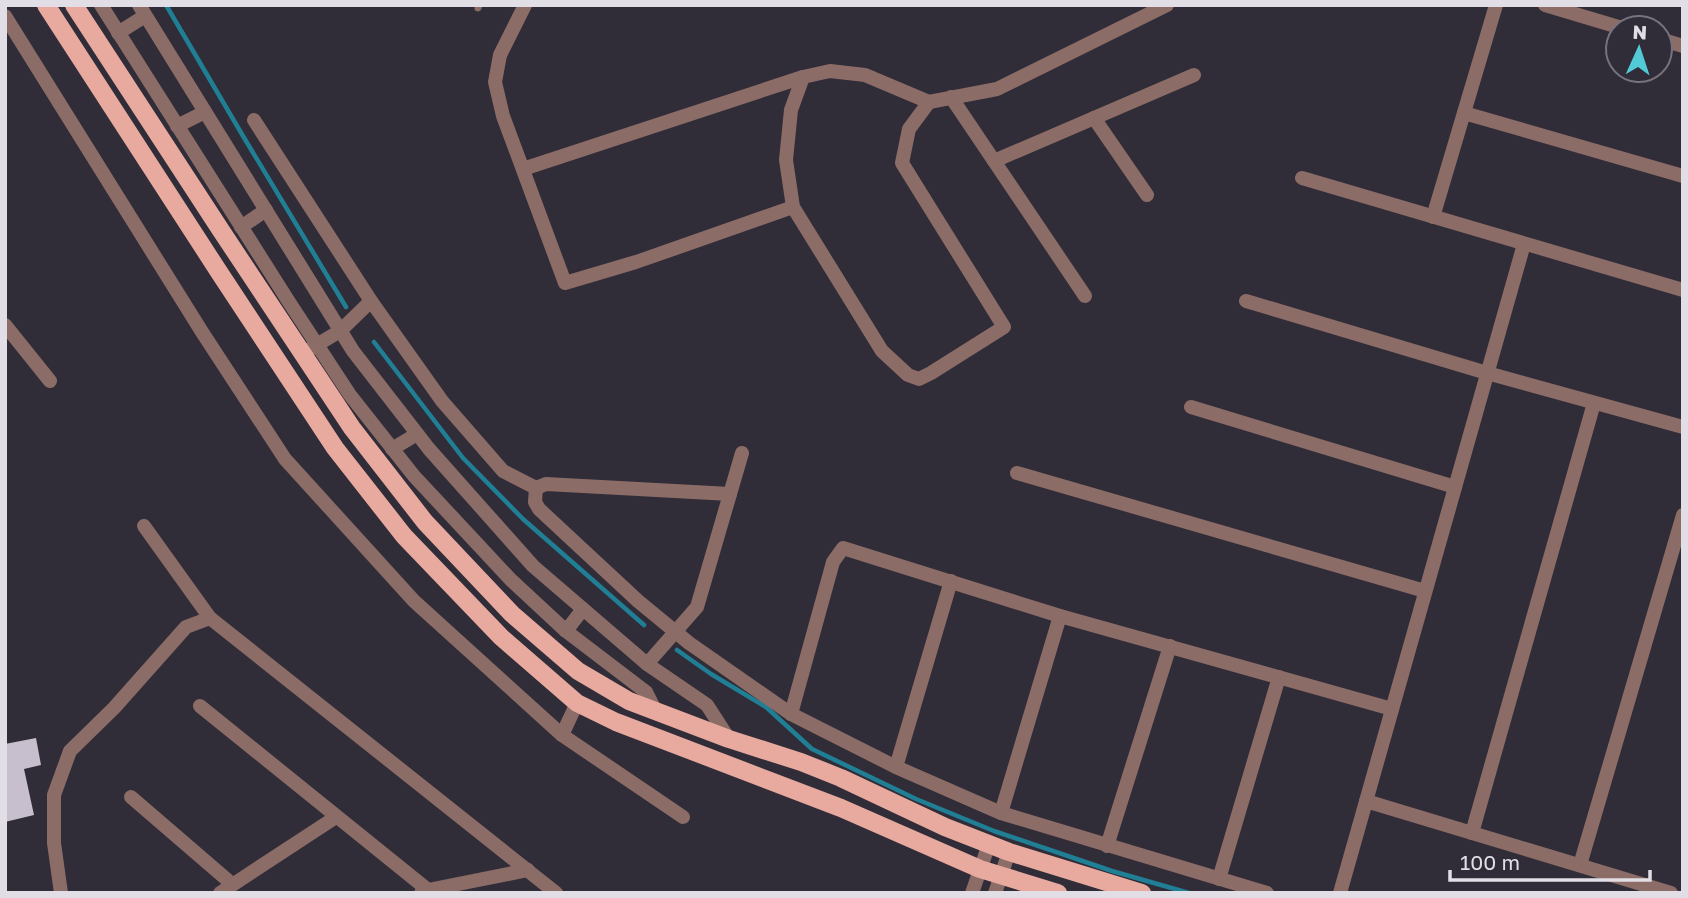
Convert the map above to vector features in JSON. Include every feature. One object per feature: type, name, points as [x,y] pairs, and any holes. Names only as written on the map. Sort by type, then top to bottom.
[{"type":"main road","points":[[46,5],[335,448],[404,536],[501,637],[577,704],[616,723],[841,808],[980,869],[998,884],[1058,893]]},
{"type":"main road","points":[[75,5],[310,349],[352,428],[425,522],[512,614],[578,671],[629,701],[729,739],[801,762],[945,827],[1009,852],[1142,893]]},
{"type":"street","points":[[101,5],[241,227],[310,349],[414,477],[511,580],[566,631],[646,692],[656,712]]},
{"type":"street","points":[[525,5],[500,54],[495,82],[503,116],[565,283],[636,262],[793,207]]},
{"type":"street","points":[[523,169],[803,77],[830,71],[866,75],[929,102],[998,89],[1167,5]]},
{"type":"street","points":[[1433,217],[1496,5]]},
{"type":"street","points":[[1545,5],[1604,23]]},
{"type":"street","points":[[118,33],[142,10],[340,331],[417,434],[533,566],[647,664],[707,705],[729,739]]},
{"type":"street","points":[[5,16],[202,332],[285,459],[414,601],[562,735],[684,817]]},
{"type":"street","points":[[994,161],[1194,75]]},
{"type":"street","points":[[803,77],[791,110],[786,160],[793,207],[882,351],[908,375],[919,379],[1004,327],[902,163],[909,129],[929,102]]},
{"type":"street","points":[[951,97],[1085,296]]},
{"type":"street","points":[[177,126],[205,112]]},
{"type":"street","points":[[1464,113],[1683,176]]},
{"type":"street","points":[[1094,118],[1147,195]]},
{"type":"street","points":[[254,120],[371,301],[442,401],[503,471],[536,488],[546,484],[730,494]]},
{"type":"street","points":[[1302,177],[1683,290]]},
{"type":"street","points":[[241,227],[266,210]]},
{"type":"street","points":[[1340,893],[1524,244]]},
{"type":"street","points":[[310,349],[340,331],[371,301]]},
{"type":"street","points":[[1246,302],[1683,427]]},
{"type":"street","points":[[5,325],[50,381]]},
{"type":"street","points":[[1472,833],[1594,403]]},
{"type":"street","points":[[1191,407],[1455,487]]},
{"type":"street","points":[[392,449],[417,434]]},
{"type":"street","points":[[647,664],[697,607],[742,453]]},
{"type":"street","points":[[1017,473],[1425,591]]},
{"type":"street","points":[[536,488],[535,502],[539,509],[638,601],[689,643],[791,714],[895,767],[1001,814],[1267,893]]},
{"type":"street","points":[[1580,866],[1683,515]]},
{"type":"street","points":[[144,526],[210,618],[556,893]]},
{"type":"street","points":[[477,544],[498,527]]},
{"type":"street","points":[[791,714],[833,562],[844,548],[1060,616],[1392,709]]},
{"type":"street","points":[[895,767],[951,581]]},
{"type":"street","points":[[566,631],[583,609]]},
{"type":"street","points":[[1001,814],[1060,616]]},
{"type":"street","points":[[61,893],[54,843],[54,795],[70,751],[114,708],[186,627],[210,618]]},
{"type":"street","points":[[1107,846],[1170,646]]},
{"type":"street","points":[[1219,879],[1279,677]]},
{"type":"street","points":[[562,735],[577,704]]},
{"type":"street","points":[[200,706],[425,891],[528,870]]},
{"type":"street","points":[[131,797],[226,888],[337,817]]},
{"type":"street","points":[[1366,801],[1671,893]]},
{"type":"street","points":[[972,893],[989,844]]},
{"type":"street","points":[[998,884],[1009,852]]},
{"type":"building","points":[[36,738],[41,765],[24,769],[34,815],[5,822],[5,744]]},
{"type":"waterway","points":[[166,5],[346,307]]},
{"type":"waterway","points":[[374,342],[463,458],[523,519],[644,625]]},
{"type":"waterway","points":[[677,650],[766,707],[812,749],[916,799],[994,831],[1112,871],[1189,893]]}]
